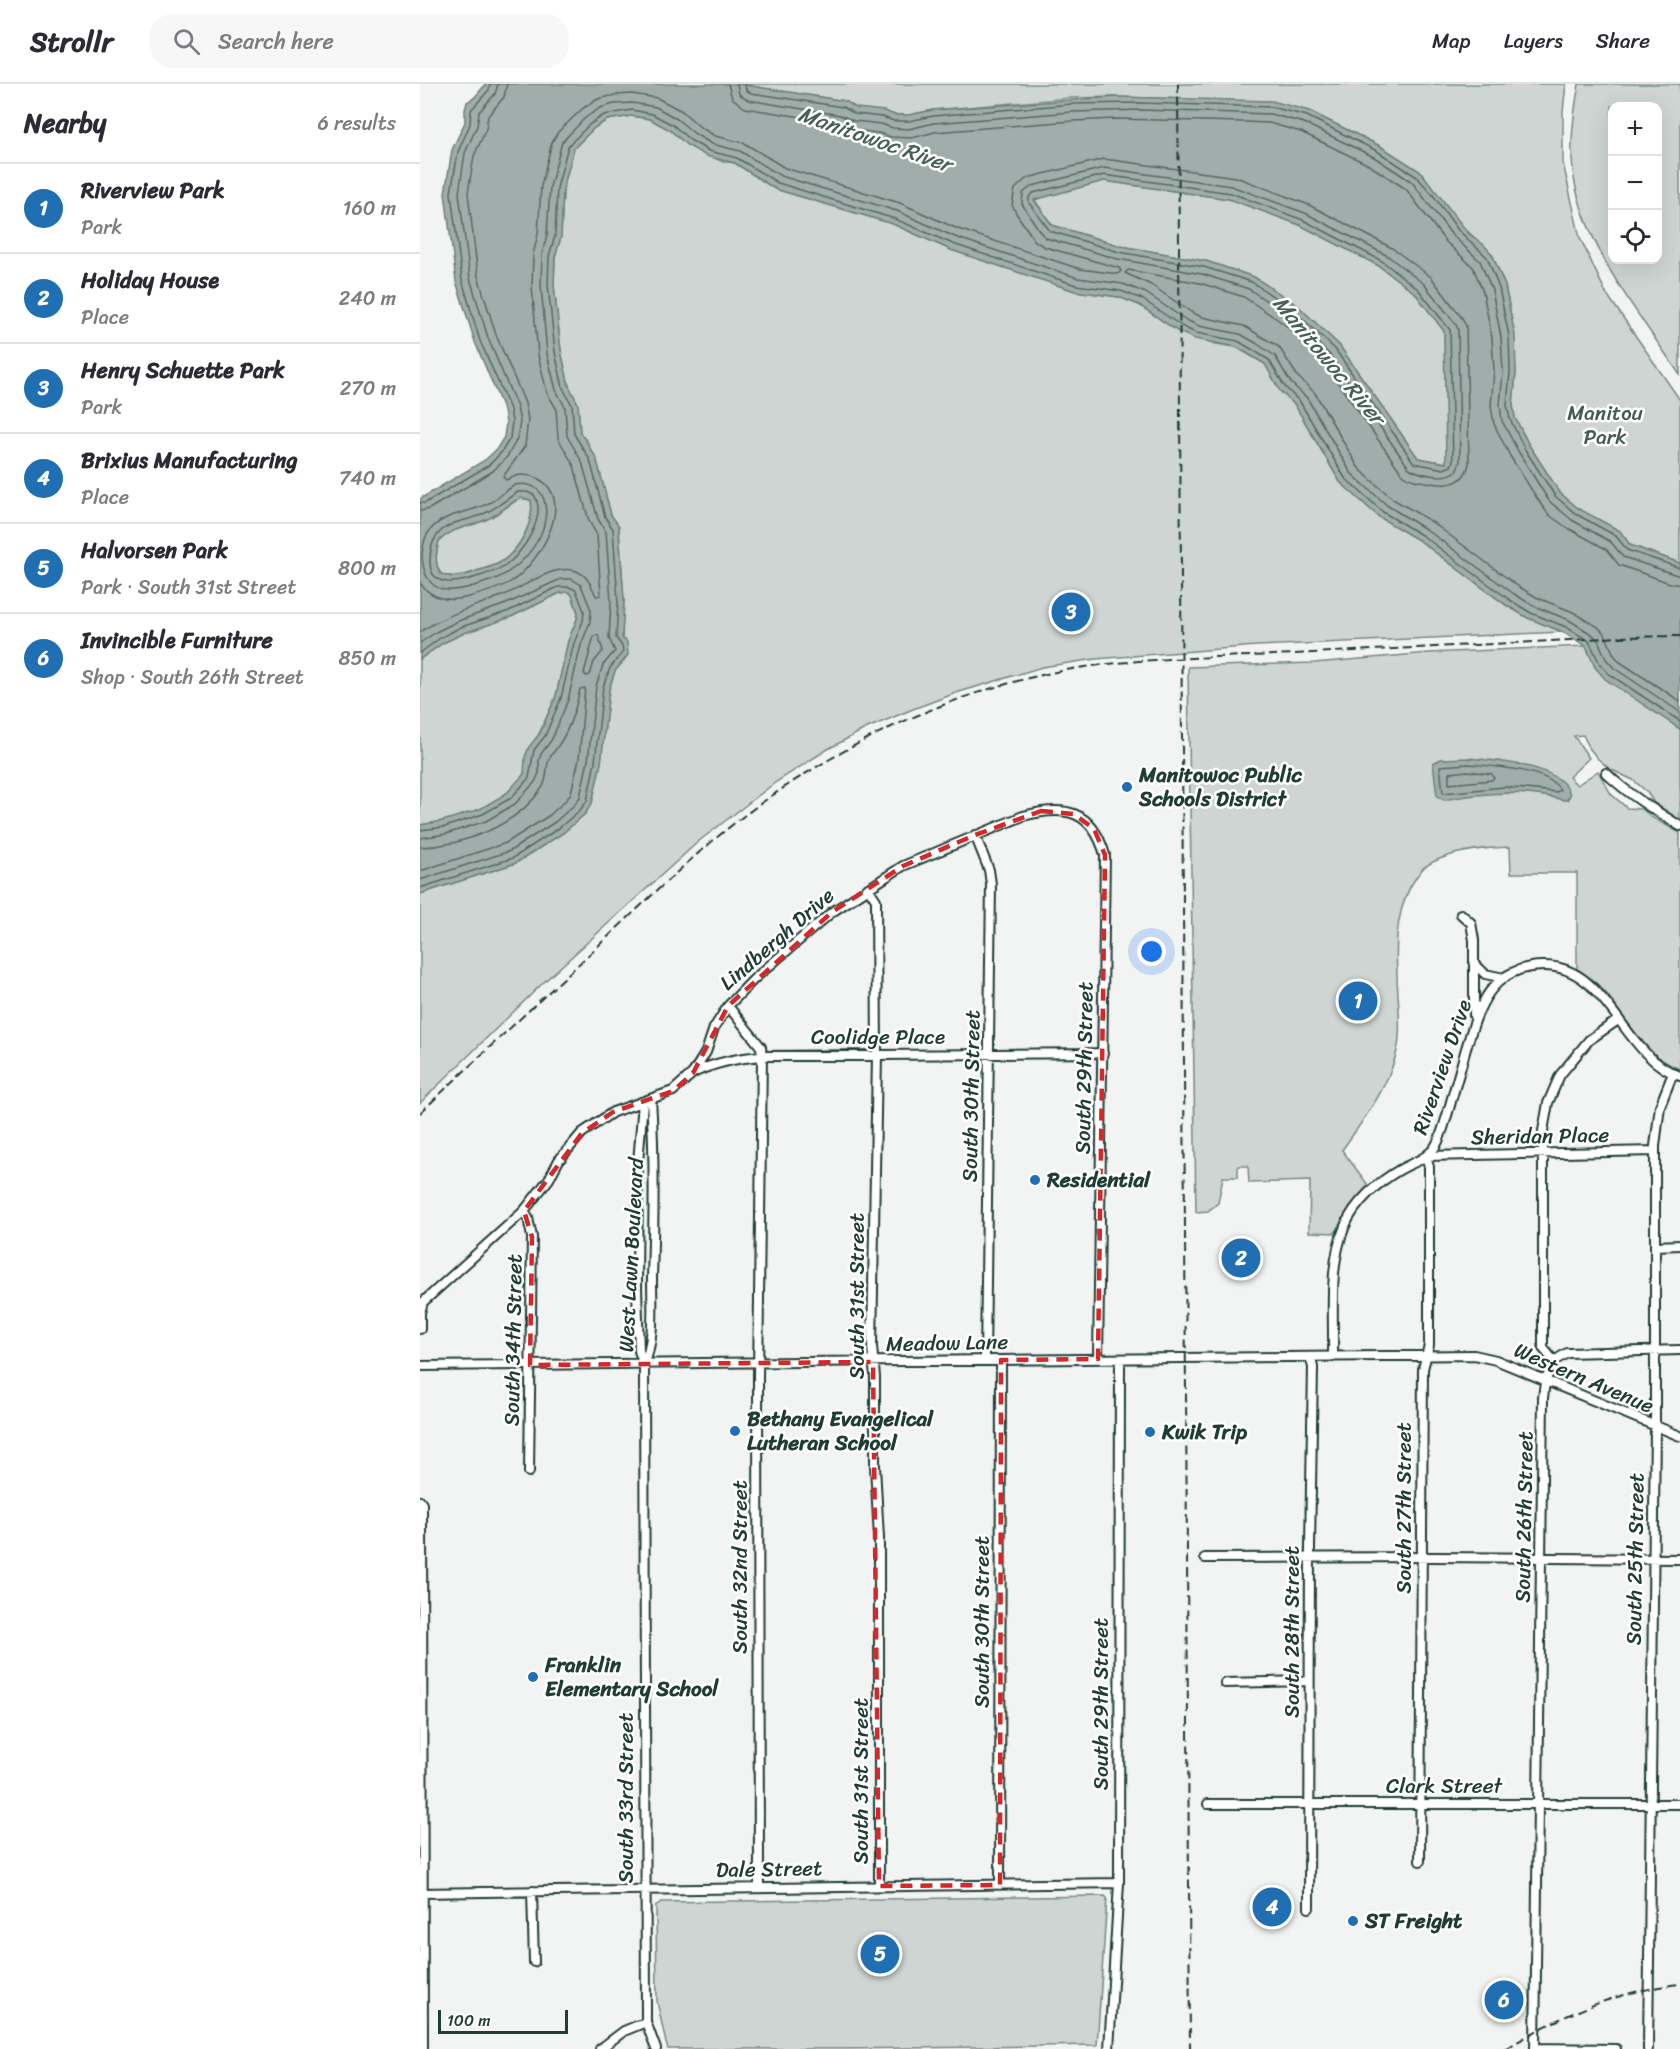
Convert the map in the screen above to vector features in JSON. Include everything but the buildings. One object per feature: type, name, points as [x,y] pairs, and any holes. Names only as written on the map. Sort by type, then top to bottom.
[{"type":"street","points":[[1606,773],[1623,789],[1680,826]]},
{"type":"street","name":"Lindbergh Drive","points":[[420,1329],[423,1302],[524,1210],[582,1132],[613,1112],[673,1091],[693,1073],[706,1052],[714,1028],[728,1006],[754,979],[832,912],[903,866],[1023,816],[1059,809],[1084,820]]},
{"type":"street","name":"South 29th Street","points":[[1084,820],[1100,838],[1105,855],[1098,1359]]},
{"type":"street","name":"South 30th Street","points":[[975,835],[989,870],[991,884],[985,1360]]},
{"type":"street","name":"South 31st Street","points":[[868,888],[876,900],[877,1055],[873,1362],[879,1538],[879,1886]]},
{"type":"street","points":[[1461,914],[1471,923],[1474,940],[1474,1023]]},
{"type":"street","points":[[1474,963],[1485,974],[1504,978]]},
{"type":"street","name":"Riverview Drive","points":[[1333,1357],[1334,1269],[1344,1228],[1366,1196],[1391,1175],[1426,1156],[1435,1147],[1483,999],[1504,978],[1530,967],[1543,966],[1562,968],[1585,980],[1602,997],[1641,1049],[1677,1075]]},
{"type":"street","name":"South 32nd Street","points":[[728,1006],[762,1047],[758,1363],[759,1887]]},
{"type":"street","points":[[1618,1020],[1589,1040],[1560,1075],[1548,1103],[1542,1155],[1543,1348],[1554,1361],[1567,1353],[1680,1350]]},
{"type":"street","name":"Coolidge Place","points":[[693,1073],[733,1059],[762,1056],[1103,1053]]},
{"type":"street","name":"South 25th Street","points":[[1648,2049],[1655,1427],[1655,1151],[1660,1106],[1677,1075]]},
{"type":"street","name":"West Lawn Boulevard","points":[[644,1365],[639,1351],[637,1288],[638,1163],[647,1101]]},
{"type":"street","name":"West Lawn Boulevard","points":[[644,1365],[650,1351],[655,1162],[647,1101]]},
{"type":"street","name":"Sheridan Place","points":[[1426,1156],[1655,1151]]},
{"type":"street","name":"South 27th Street","points":[[1420,1861],[1422,1369],[1429,1345],[1430,1167],[1426,1156]]},
{"type":"street","name":"South 34th Street","points":[[524,1210],[532,1237],[529,1472]]},
{"type":"street","points":[[1655,1246],[1680,1245]]},
{"type":"street","name":"Meadow Lane","points":[[420,1366],[1474,1355]]},
{"type":"street","name":"Western Avenue","points":[[1474,1355],[1496,1360],[1680,1437]]},
{"type":"street","name":"South 28th Street","points":[[1309,1908],[1313,1370],[1310,1357]]},
{"type":"street","name":"South 29th Street","points":[[1108,2049],[1119,1883],[1120,1359]]},
{"type":"street","name":"South 30th Street","points":[[1000,1885],[1001,1360]]},
{"type":"street","name":"South 26th Street","points":[[1534,2049],[1536,1804],[1545,1382],[1554,1361]]},
{"type":"street","name":"South 33rd Street","points":[[644,1365],[646,2022],[656,2049]]},
{"type":"street","points":[[420,1501],[422,1504],[421,2015],[423,2049]]},
{"type":"street","points":[[1205,1558],[1680,1558]]},
{"type":"street","points":[[1225,1683],[1310,1681]]},
{"type":"street","name":"Clark Street","points":[[1208,1804],[1680,1804]]},
{"type":"street","name":"Dale Street","points":[[421,1893],[644,1888],[1119,1883]]},
{"type":"street","points":[[532,1891],[534,1962]]},
{"type":"street","points":[[600,2049],[624,2031],[646,2022]]},
{"type":"street","points":[[1534,2049],[1616,2049]]},
{"type":"highlighted area","points":[[1041,811],[1074,814],[1094,829],[1105,855],[1098,1359],[1001,1360],[1000,1885],[879,1886],[873,1362],[530,1365],[532,1237],[524,1211],[582,1133],[613,1112],[673,1091],[693,1073],[728,1006],[832,912],[903,866],[975,835]]},
{"type":"green space","name":"Manitou Park","points":[[738,84],[1566,84],[1563,112],[1563,163],[1580,238],[1606,293],[1680,400],[1680,563],[1630,545],[1620,531],[1579,509],[1560,493],[1529,445],[1515,418],[1513,405],[1516,372],[1510,310],[1505,286],[1492,254],[1462,226],[1421,172],[1380,146],[1309,111],[1189,99],[1071,98],[895,115],[856,108],[845,101]]},
{"type":"green space","points":[[1579,84],[1680,84],[1680,375],[1619,286],[1594,238],[1583,213],[1572,162],[1573,123]]},
{"type":"green space","points":[[631,116],[650,119],[670,130],[687,145],[721,161],[735,163],[775,189],[893,224],[951,250],[1075,291],[1119,297],[1139,305],[1179,332],[1216,344],[1236,347],[1265,364],[1280,391],[1295,405],[1340,482],[1379,517],[1420,541],[1506,605],[1528,618],[1563,632],[1256,646],[1095,659],[1042,667],[956,693],[913,709],[865,729],[828,749],[776,782],[699,841],[546,980],[420,1103],[420,894],[516,863],[563,833],[585,814],[592,803],[601,763],[609,689],[615,671],[624,661],[622,630],[624,601],[619,527],[611,515],[596,457],[580,433],[578,404],[569,386],[561,351],[554,285],[555,257],[561,237],[563,189],[574,148],[594,128],[607,120]]},
{"type":"green space","points":[[1104,181],[1229,199],[1300,225],[1379,266],[1415,293],[1444,331],[1447,463],[1418,458],[1339,345],[1297,305],[1254,277],[1206,261],[1121,246],[1052,225],[1034,199]]},
{"type":"green space","points":[[520,498],[531,500],[531,517],[524,535],[508,557],[495,565],[466,575],[453,577],[441,574],[436,558],[439,541],[444,536],[493,516]]},
{"type":"green space","points":[[569,592],[578,613],[577,619],[568,641],[556,696],[525,765],[523,776],[495,802],[483,808],[459,817],[420,825],[420,659],[443,643],[464,633],[511,617],[560,593]]},
{"type":"green space","points":[[1586,646],[1595,667],[1680,729],[1680,820],[1654,803],[1647,792],[1633,780],[1610,769],[1598,759],[1583,735],[1574,736],[1589,758],[1569,777],[1577,785],[1598,771],[1611,794],[1627,808],[1641,809],[1680,833],[1680,1069],[1666,1063],[1645,1046],[1606,993],[1577,969],[1577,873],[1511,873],[1510,847],[1478,849],[1445,857],[1423,868],[1410,887],[1401,910],[1396,947],[1398,1046],[1383,1087],[1342,1150],[1368,1185],[1335,1233],[1309,1232],[1310,1181],[1249,1183],[1248,1166],[1238,1166],[1238,1177],[1223,1177],[1218,1203],[1208,1211],[1196,1212],[1188,667],[1314,663],[1429,653]]},
{"type":"green space","points":[[1105,1896],[1107,1898],[1097,2045],[668,2049],[657,2001],[656,1906],[661,1902]]},
{"type":"water","name":"Manitowoc River","points":[[486,84],[738,84],[845,101],[856,108],[884,111],[895,115],[909,115],[933,110],[1115,97],[1272,101],[1309,111],[1380,146],[1421,172],[1468,233],[1492,254],[1505,286],[1515,335],[1516,372],[1513,405],[1515,418],[1529,445],[1560,493],[1579,509],[1620,531],[1630,545],[1680,563],[1680,729],[1605,679],[1595,667],[1586,646],[1563,632],[1528,618],[1506,605],[1420,541],[1379,517],[1340,482],[1295,405],[1280,391],[1265,364],[1250,355],[1236,347],[1195,339],[1179,332],[1139,305],[1119,297],[1075,291],[951,250],[893,224],[775,189],[735,163],[706,156],[687,145],[670,130],[650,119],[631,116],[607,120],[594,128],[574,148],[563,189],[561,237],[555,257],[554,285],[561,351],[569,386],[578,404],[580,433],[596,457],[611,515],[619,526],[624,601],[622,638],[627,642],[628,655],[615,671],[609,689],[601,763],[592,803],[585,814],[563,833],[516,863],[420,894],[420,825],[443,821],[480,809],[507,793],[524,774],[525,757],[529,747],[540,733],[556,696],[568,641],[578,612],[572,595],[569,592],[560,593],[511,617],[464,633],[443,643],[420,659],[420,499],[485,460],[496,450],[504,437],[506,423],[504,411],[475,342],[456,281],[445,193],[452,150],[465,122],[467,102],[474,98]],"holes":[[[1104,181],[1229,199],[1300,225],[1379,266],[1415,293],[1444,331],[1446,463],[1418,458],[1339,345],[1297,305],[1254,277],[1206,261],[1121,246],[1052,225],[1034,200]],[[520,498],[531,500],[531,518],[524,535],[508,557],[495,565],[466,575],[453,577],[441,574],[436,562],[436,554],[439,541],[444,536],[488,519]]]},
{"type":"water","points":[[1469,758],[1542,770],[1565,785],[1570,795],[1567,800],[1519,793],[1474,795],[1444,800],[1437,796],[1433,763],[1441,759]]},
{"type":"railway","points":[[1178,84],[1190,2049]]},
{"type":"railway","points":[[420,1113],[671,878],[731,826],[773,795],[837,755],[906,720],[941,706],[1014,682],[1106,664],[1620,637],[1680,636]]},
{"type":"railway","points":[[1506,2049],[1547,2025],[1590,2006],[1634,1992],[1680,1984]]},
{"type":"place","name":"Henry Schuette Park","points":[[1071,612]]},
{"type":"place","name":"Manitowoc Public Schools District","points":[[1127,787]]},
{"type":"place","name":"Riverview Park","points":[[1358,1001]]},
{"type":"place","name":"Residential","points":[[1035,1180]]},
{"type":"place","name":"Holiday House","points":[[1241,1258]]},
{"type":"place","name":"Bethany Evangelical Lutheran School","points":[[735,1431]]},
{"type":"place","name":"Kwik Trip","points":[[1150,1432]]},
{"type":"place","name":"Franklin Elementary School","points":[[533,1677]]},
{"type":"place","name":"Brixius Manufacturing","points":[[1272,1907]]},
{"type":"place","name":"ST Freight","points":[[1353,1921]]},
{"type":"place","name":"Halvorsen Park","points":[[880,1954]]},
{"type":"place","name":"Invincible Furniture","points":[[1504,2000]]}]
